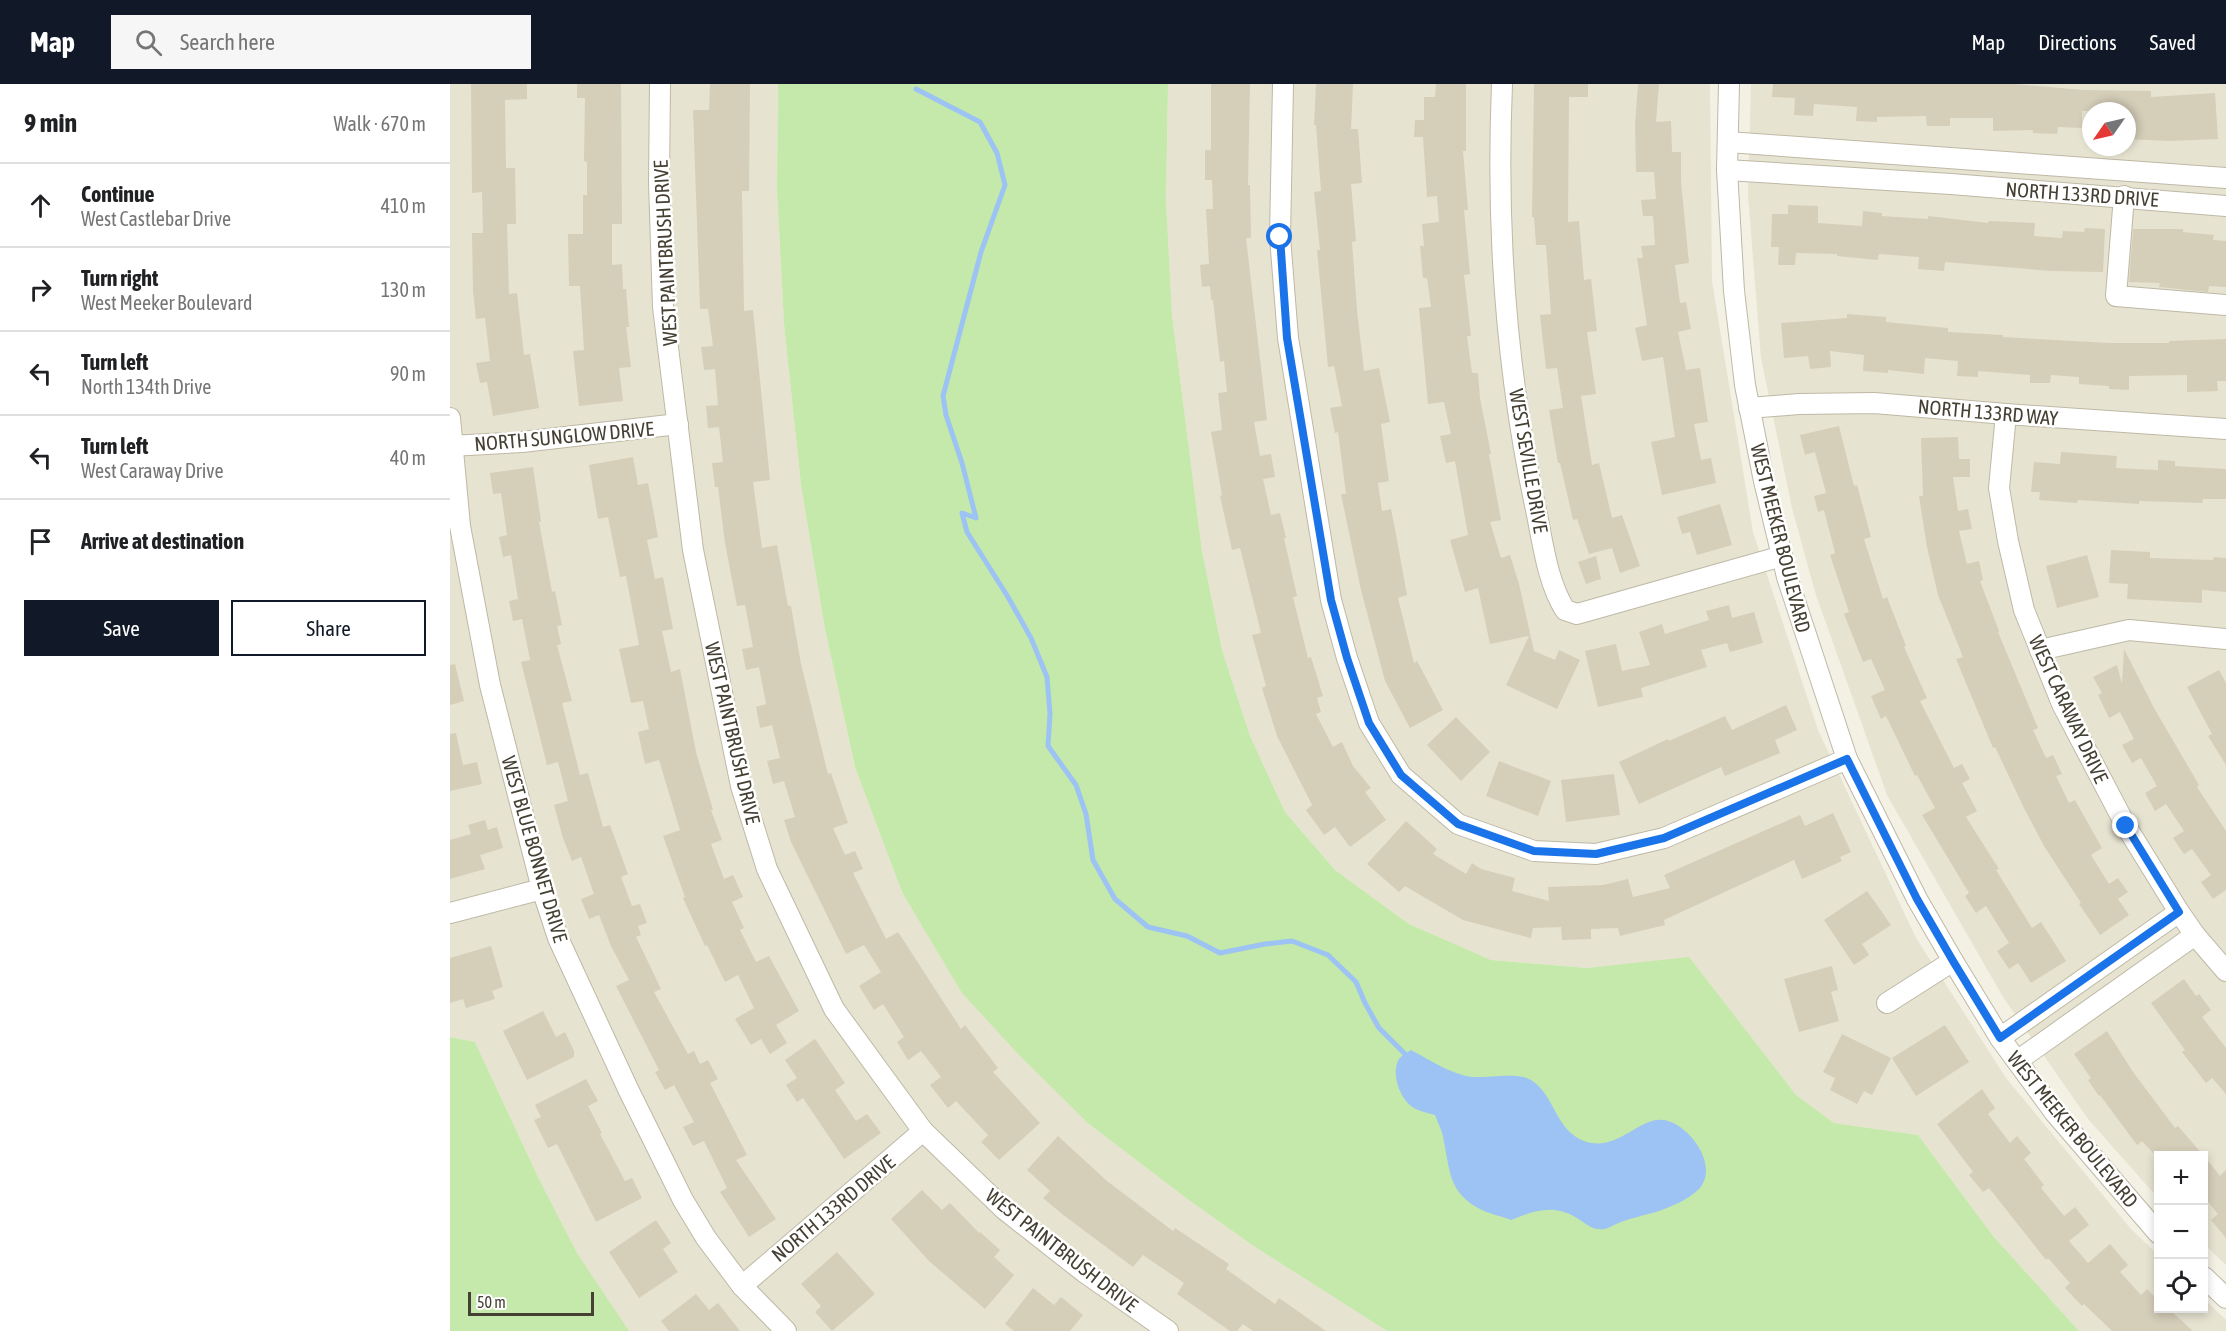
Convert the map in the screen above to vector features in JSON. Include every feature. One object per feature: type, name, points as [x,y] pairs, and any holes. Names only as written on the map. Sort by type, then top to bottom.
[{"type":"street","name":"WEST PAINTBRUSH DRIVE","points":[[660,84],[659,182],[663,307],[693,550],[741,786],[767,869],[834,1009],[923,1131],[1005,1210],[1083,1272],[1168,1331]]},
{"type":"street","points":[[1283,84],[1280,237],[1287,338],[1331,600],[1347,658],[1369,723],[1401,775],[1458,824],[1534,851],[1596,854],[1664,838],[1847,759]]},
{"type":"street","name":"WEST SEVILLE DRIVE","points":[[1502,84],[1500,216],[1506,309],[1526,466],[1546,561],[1557,597],[1565,610],[1577,614],[1782,555]]},
{"type":"street","name":"WEST MEEKER BOULEVARD","points":[[1729,84],[1727,170],[1734,291],[1749,408],[1782,555],[1812,656],[1847,759],[1917,899],[2000,1038],[2055,1113],[2154,1228]]},
{"type":"street","name":"NORTH 133RD DRIVE","points":[[1727,170],[2124,196],[2220,205],[2222,178],[1728,142]]},
{"type":"street","points":[[1951,184],[1957,158]]},
{"type":"street","points":[[2124,196],[2116,296],[2226,305]]},
{"type":"street","name":"NORTH 133RD WAY","points":[[1749,408],[1799,404],[1874,403],[2226,429]]},
{"type":"street","name":"WEST CARAWAY DRIVE","points":[[2006,414],[1999,488],[2008,541],[2024,610],[2040,651],[2062,704],[2126,826],[2179,912],[2195,935],[2226,971]]},
{"type":"street","name":"WEST BLUE BONNET DRIVE","points":[[450,418],[460,526],[490,685],[542,889],[558,938],[664,1165],[706,1238],[742,1286],[786,1331]]},
{"type":"street","name":"NORTH SUNGLOW DRIVE","points":[[451,446],[522,442],[678,424]]},
{"type":"street","points":[[2040,651],[2129,630],[2226,639]]},
{"type":"street","points":[[450,913],[542,889]]},
{"type":"street","points":[[2000,1038],[2179,912]]},
{"type":"street","points":[[2017,1060],[2195,935]]},
{"type":"street","points":[[1887,1003],[1953,961]]},
{"type":"street","points":[[2106,963],[2123,986]]},
{"type":"street","name":"NORTH 133RD DRIVE","points":[[742,1286],[923,1131]]},
{"type":"street","points":[[2208,1281],[2226,1298]]},
{"type":"shaded area","points":[[450,84],[778,84],[777,190],[784,324],[801,485],[825,629],[855,767],[902,892],[1089,1124],[1252,1245],[1387,1331],[629,1331],[626,1328],[577,1253],[538,1177],[475,1042],[450,1037]]},
{"type":"shaded area","points":[[1168,84],[1710,84],[1712,281],[1753,532],[1818,730],[1916,938],[2006,1078],[2130,1228],[2154,1251],[2154,1313],[2208,1313],[2208,1303],[2226,1320],[2226,1331],[2079,1331],[1993,1236],[1918,1135],[1834,1123],[1796,1095],[1689,958],[1587,968],[1491,960],[1409,924],[1335,870],[1285,812],[1250,736],[1222,650],[1202,551],[1172,315],[1166,200]]},
{"type":"shaded area","points":[[1751,84],[2226,84],[2226,1265],[2208,1248],[2208,1151],[2154,1151],[2154,1193],[2088,1119],[2003,997],[1887,795],[1815,592],[1792,508],[1761,358],[1748,195]]},
{"type":"green space","points":[[778,84],[1168,84],[1166,200],[1172,315],[1202,551],[1222,650],[1250,736],[1285,812],[1335,870],[1409,924],[1491,960],[1587,968],[1689,957],[1796,1095],[1834,1123],[1918,1135],[1993,1236],[2079,1331],[1387,1331],[1252,1245],[1089,1124],[1020,1056],[962,993],[902,892],[855,767],[825,629],[801,485],[784,324],[777,190]]},
{"type":"green space","points":[[450,1037],[475,1042],[538,1177],[577,1253],[629,1331],[450,1331]]},
{"type":"water","points":[[1411,1050],[1465,1076],[1519,1076],[1531,1080],[1545,1094],[1567,1129],[1584,1141],[1597,1144],[1608,1142],[1648,1122],[1668,1121],[1686,1131],[1700,1149],[1706,1170],[1704,1180],[1699,1189],[1680,1202],[1604,1229],[1593,1228],[1559,1211],[1543,1210],[1511,1220],[1484,1211],[1470,1203],[1457,1188],[1450,1172],[1443,1135],[1435,1115],[1416,1109],[1406,1100],[1398,1087],[1396,1072],[1399,1059]]},
{"type":"building","points":[[471,84],[527,84],[527,99],[505,100],[506,168],[515,168],[516,224],[507,224],[509,294],[517,293],[524,355],[530,354],[539,408],[493,416],[487,382],[480,383],[476,363],[490,361],[485,318],[476,319],[473,291],[472,233],[483,233],[482,192],[472,193]]},
{"type":"building","points":[[577,84],[621,84],[622,224],[612,224],[612,265],[622,264],[623,289],[626,289],[629,327],[626,327],[631,367],[619,368],[623,401],[579,406],[573,351],[584,350],[580,286],[569,286],[568,234],[583,234],[583,195],[587,195],[587,162],[584,161],[585,98],[577,98]]},
{"type":"building","points":[[710,84],[750,84],[749,191],[742,191],[744,311],[753,310],[770,480],[753,482],[762,548],[777,545],[788,606],[791,606],[801,664],[828,774],[831,773],[848,823],[833,828],[845,855],[855,851],[863,869],[853,873],[886,939],[898,932],[961,1029],[965,1025],[998,1068],[993,1072],[1040,1123],[999,1160],[981,1142],[988,1135],[956,1101],[948,1108],[930,1085],[941,1077],[921,1051],[908,1060],[897,1042],[904,1037],[883,1004],[874,1010],[859,986],[881,972],[864,945],[846,954],[791,842],[784,820],[795,817],[784,781],[773,784],[767,761],[780,758],[772,725],[760,728],[756,707],[766,704],[759,667],[746,670],[742,649],[753,647],[745,605],[737,606],[725,543],[718,487],[715,487],[712,463],[723,462],[719,427],[708,428],[706,406],[718,405],[715,369],[704,370],[701,347],[713,346],[708,309],[700,309],[693,110],[709,110]]},
{"type":"building","points":[[1211,84],[1250,84],[1248,185],[1250,185],[1251,238],[1246,238],[1267,420],[1254,422],[1260,456],[1271,454],[1275,477],[1263,479],[1271,515],[1280,513],[1297,596],[1293,597],[1308,658],[1311,657],[1323,696],[1317,698],[1321,712],[1316,714],[1333,747],[1342,742],[1353,766],[1371,788],[1365,792],[1386,820],[1350,847],[1335,827],[1324,835],[1306,810],[1312,805],[1277,736],[1262,688],[1266,686],[1252,635],[1261,633],[1240,548],[1232,550],[1220,496],[1222,495],[1211,432],[1222,430],[1218,393],[1227,392],[1224,361],[1220,362],[1213,300],[1211,300],[1210,286],[1202,287],[1200,265],[1209,264],[1206,209],[1213,209],[1212,180],[1205,180],[1205,150],[1211,150]]},
{"type":"building","points":[[1316,84],[1353,84],[1351,129],[1358,129],[1362,183],[1351,184],[1356,241],[1352,242],[1357,310],[1364,371],[1379,368],[1390,422],[1381,424],[1389,481],[1378,483],[1382,511],[1391,509],[1407,595],[1398,598],[1414,663],[1417,661],[1443,710],[1410,728],[1385,681],[1361,590],[1341,494],[1346,494],[1338,432],[1335,433],[1330,408],[1342,406],[1334,366],[1328,367],[1317,250],[1320,250],[1314,192],[1321,191],[1316,125],[1314,125]]},
{"type":"building","points":[[1436,84],[1466,84],[1466,151],[1463,151],[1468,210],[1464,210],[1470,274],[1464,275],[1471,336],[1467,336],[1472,373],[1478,373],[1480,398],[1501,520],[1490,522],[1501,558],[1510,555],[1534,651],[1555,660],[1559,650],[1580,660],[1557,709],[1506,685],[1529,636],[1490,644],[1478,588],[1465,592],[1450,540],[1468,535],[1455,461],[1446,463],[1440,436],[1451,434],[1444,402],[1428,404],[1419,308],[1431,307],[1427,278],[1423,278],[1420,246],[1424,246],[1422,224],[1439,222],[1437,196],[1427,197],[1423,137],[1414,137],[1415,120],[1424,120],[1424,97],[1435,97]]},
{"type":"building","points":[[1534,84],[1588,84],[1588,97],[1569,97],[1568,222],[1579,221],[1584,280],[1591,279],[1597,331],[1587,332],[1596,394],[1581,396],[1592,465],[1599,463],[1612,518],[1622,515],[1640,566],[1620,573],[1612,548],[1589,554],[1577,519],[1573,520],[1560,463],[1558,463],[1549,410],[1563,408],[1557,368],[1546,369],[1540,315],[1551,314],[1546,245],[1536,245],[1534,217],[1532,217]]},
{"type":"building","points":[[1638,84],[1659,84],[1656,122],[1671,121],[1672,152],[1681,152],[1681,182],[1689,263],[1675,265],[1680,303],[1686,302],[1691,329],[1678,332],[1686,370],[1700,368],[1708,422],[1694,424],[1701,460],[1711,458],[1716,483],[1662,495],[1651,442],[1675,437],[1663,357],[1642,361],[1635,328],[1647,325],[1637,258],[1643,258],[1641,246],[1655,245],[1653,216],[1643,216],[1641,200],[1656,199],[1654,172],[1636,172],[1635,125]]},
{"type":"building","points":[[1773,84],[2014,84],[2083,90],[2151,91],[2151,97],[2215,93],[2218,139],[2136,139],[2136,102],[2082,102],[2082,128],[2058,127],[2057,134],[2033,133],[2033,130],[1993,131],[1993,118],[1950,118],[1950,126],[1927,126],[1926,116],[1877,117],[1877,122],[1856,121],[1857,107],[1814,104],[1813,116],[1794,115],[1795,98],[1772,97]]},
{"type":"building","points":[[1788,205],[1818,206],[1818,223],[1862,226],[1863,211],[1882,213],[1882,216],[1928,219],[1928,216],[1988,223],[1989,221],[2035,223],[2034,236],[2062,238],[2063,231],[2084,232],[2085,228],[2105,229],[2103,272],[2051,271],[1945,262],[1944,271],[1918,269],[1919,257],[1879,254],[1878,260],[1837,256],[1837,254],[1796,253],[1795,265],[1778,265],[1779,247],[1771,247],[1772,214],[1788,214]]},
{"type":"building","points":[[2133,229],[2183,229],[2183,232],[2214,235],[2213,240],[2226,241],[2226,287],[2209,286],[2208,292],[2159,287],[2160,283],[2129,282]]},
{"type":"building","points":[[1847,314],[1886,317],[1886,322],[1948,328],[1948,332],[2003,335],[2003,337],[2110,343],[2169,343],[2169,341],[2226,339],[2226,381],[2217,381],[2218,391],[2187,392],[2187,375],[2129,376],[2129,390],[2109,389],[2109,386],[2079,384],[2079,377],[2051,375],[2050,383],[2030,383],[2030,375],[1978,371],[1978,377],[1957,376],[1958,361],[1925,358],[1924,374],[1888,370],[1888,373],[1863,371],[1864,355],[1830,351],[1831,367],[1810,369],[1808,356],[1784,358],[1781,323],[1847,318]]},
{"type":"building","points":[[1839,426],[1854,486],[1857,485],[1871,537],[1864,539],[1883,599],[1887,597],[1906,646],[1904,647],[1927,698],[1920,701],[1954,768],[1962,764],[1970,779],[1962,783],[1977,811],[1966,817],[2032,928],[2041,922],[2066,961],[2031,983],[2018,963],[2009,969],[1997,951],[2009,943],[1986,906],[1976,913],[1965,896],[1969,893],[1922,815],[1935,808],[1917,775],[1915,776],[1886,716],[1881,719],[1871,696],[1885,690],[1871,659],[1863,662],[1844,614],[1849,612],[1830,555],[1835,553],[1824,510],[1818,512],[1814,496],[1826,493],[1815,452],[1805,455],[1800,435]]},
{"type":"building","points":[[1958,437],[1959,459],[1970,459],[1970,477],[1953,477],[1958,511],[1968,509],[1972,529],[1959,531],[1967,564],[1979,561],[1983,580],[1980,581],[1998,632],[2038,728],[2033,730],[2046,758],[2053,755],[2062,774],[2056,776],[2069,803],[2075,800],[2102,848],[2091,855],[2109,884],[2118,878],[2128,892],[2118,899],[2129,915],[2100,935],[2044,846],[2024,808],[1995,747],[1993,748],[1956,659],[1963,657],[1938,595],[1919,496],[1923,496],[1921,438]]},
{"type":"building","points":[[2061,452],[2117,456],[2116,468],[2158,470],[2158,460],[2175,461],[2175,466],[2226,469],[2226,499],[2203,499],[2202,503],[2139,501],[2139,504],[2039,500],[2040,492],[2031,492],[2034,462],[2060,464]]},
{"type":"building","points":[[633,457],[638,485],[648,483],[658,537],[647,540],[655,579],[663,577],[673,629],[662,631],[671,672],[680,669],[696,752],[713,810],[711,810],[722,840],[711,844],[724,879],[733,875],[743,897],[732,902],[744,928],[740,930],[756,962],[769,956],[799,1011],[776,1025],[787,1043],[770,1054],[761,1039],[751,1045],[735,1019],[754,1008],[738,975],[725,982],[683,898],[685,897],[663,836],[680,830],[659,760],[645,764],[638,732],[649,729],[643,701],[631,703],[619,649],[639,645],[626,576],[620,577],[608,517],[598,519],[589,465]]},
{"type":"building","points":[[533,467],[541,521],[539,522],[552,592],[555,591],[562,625],[557,626],[561,644],[557,645],[572,701],[562,703],[580,775],[588,773],[603,827],[610,825],[628,874],[621,877],[632,906],[640,904],[647,923],[638,926],[641,935],[636,937],[661,989],[654,992],[688,1054],[694,1051],[700,1064],[708,1060],[718,1079],[710,1083],[747,1155],[736,1160],[776,1219],[749,1237],[720,1192],[727,1188],[704,1141],[693,1146],[683,1127],[694,1122],[674,1085],[665,1090],[655,1072],[659,1070],[616,986],[629,980],[611,946],[599,915],[589,919],[581,899],[594,894],[581,857],[572,861],[563,838],[554,805],[568,801],[558,762],[547,765],[521,662],[530,660],[522,619],[513,621],[509,601],[518,599],[511,555],[503,557],[499,537],[507,535],[501,493],[493,494],[490,473]]},
{"type":"building","points":[[1720,504],[1732,545],[1697,555],[1690,532],[1682,534],[1677,517]]},
{"type":"building","points":[[2111,550],[2150,552],[2150,558],[2213,560],[2214,557],[2226,558],[2226,592],[2202,590],[2202,603],[2127,599],[2128,584],[2109,583]]},
{"type":"building","points":[[2087,555],[2099,597],[2057,608],[2046,566]]},
{"type":"building","points":[[1596,556],[1601,579],[1586,584],[1578,562]]},
{"type":"building","points":[[1729,605],[1732,618],[1754,612],[1763,643],[1730,652],[1727,643],[1701,650],[1707,667],[1641,688],[1643,697],[1598,707],[1585,651],[1616,644],[1622,671],[1650,665],[1639,632],[1662,624],[1665,634],[1709,620],[1706,611]]},
{"type":"building","points":[[2124,649],[2154,708],[2199,785],[2197,787],[2226,831],[2226,890],[2213,899],[2201,882],[2211,875],[2192,849],[2184,854],[2173,838],[2184,831],[2166,804],[2155,811],[2145,793],[2157,786],[2141,758],[2132,763],[2122,745],[2134,739],[2120,712],[2109,718],[2098,695],[2102,693],[2093,677],[2117,665],[2122,684]]},
{"type":"building","points":[[455,664],[464,701],[450,705],[450,665]]},
{"type":"building","points":[[2219,670],[2226,683],[2226,765],[2208,736],[2212,734],[2187,687]]},
{"type":"building","points":[[1786,705],[1797,730],[1775,740],[1780,753],[1725,776],[1721,767],[1639,804],[1619,762],[1725,716],[1732,730]]},
{"type":"building","points":[[1456,717],[1490,752],[1461,781],[1427,745]]},
{"type":"building","points":[[456,733],[463,765],[477,762],[482,784],[450,791],[450,734]]},
{"type":"building","points":[[1499,761],[1551,781],[1538,816],[1486,796]]},
{"type":"building","points":[[1614,774],[1620,815],[1566,822],[1561,780]]},
{"type":"building","points":[[1833,813],[1851,852],[1840,857],[1842,861],[1802,879],[1794,860],[1664,920],[1665,925],[1620,936],[1618,928],[1591,929],[1591,939],[1562,940],[1561,927],[1533,928],[1531,938],[1463,920],[1405,886],[1399,892],[1367,864],[1406,821],[1437,849],[1433,854],[1466,874],[1472,863],[1481,869],[1515,878],[1512,891],[1549,901],[1548,887],[1603,885],[1628,879],[1633,897],[1670,888],[1664,875],[1800,815],[1805,826]]},
{"type":"building","points":[[485,820],[488,830],[497,827],[503,848],[480,855],[485,869],[450,879],[450,840],[471,834],[468,825]]},
{"type":"building","points":[[1867,891],[1891,925],[1862,944],[1869,955],[1854,965],[1824,920]]},
{"type":"building","points":[[491,946],[503,987],[492,991],[495,999],[466,1008],[463,999],[450,1003],[450,958]]},
{"type":"building","points":[[1832,966],[1838,990],[1831,992],[1839,1021],[1799,1032],[1784,979]]},
{"type":"building","points":[[2184,979],[2196,996],[2199,994],[2211,1010],[2202,1017],[2226,1048],[2226,1094],[2212,1078],[2206,1083],[2182,1052],[2185,1050],[2151,1003]]},
{"type":"building","points":[[543,1011],[556,1037],[565,1032],[574,1051],[574,1057],[527,1080],[503,1031]]},
{"type":"building","points":[[1945,1025],[1969,1062],[1916,1096],[1892,1058]]},
{"type":"building","points":[[2107,1031],[2133,1072],[2175,1128],[2178,1126],[2200,1151],[2154,1151],[2154,1154],[2142,1141],[2137,1145],[2099,1096],[2088,1080],[2091,1078],[2074,1054]]},
{"type":"building","points":[[1842,1034],[1891,1058],[1872,1095],[1864,1091],[1857,1104],[1830,1090],[1835,1078],[1823,1072]]},
{"type":"building","points":[[815,1039],[845,1083],[835,1090],[856,1121],[867,1114],[881,1133],[844,1159],[803,1098],[797,1102],[786,1085],[797,1078],[785,1060]]},
{"type":"building","points":[[586,1079],[598,1101],[588,1106],[602,1133],[600,1134],[625,1181],[632,1178],[642,1198],[596,1222],[557,1144],[548,1148],[534,1120],[541,1117],[535,1105]]},
{"type":"building","points":[[1982,1089],[1995,1108],[1988,1114],[2010,1143],[2017,1136],[2031,1153],[2024,1159],[2044,1185],[2041,1188],[2064,1216],[2075,1207],[2089,1225],[2069,1241],[2088,1263],[2110,1244],[2128,1265],[2120,1272],[2141,1295],[2147,1289],[2154,1296],[2154,1313],[2173,1313],[2193,1331],[2112,1331],[2084,1304],[2082,1306],[2065,1288],[2070,1283],[2048,1258],[2046,1260],[1989,1188],[1983,1192],[1969,1175],[1973,1172],[1937,1124]]},
{"type":"building","points":[[1058,1136],[1107,1181],[1173,1231],[1175,1228],[1229,1264],[1226,1269],[1275,1304],[1279,1298],[1326,1331],[1253,1331],[1243,1324],[1237,1331],[1230,1331],[1177,1294],[1184,1283],[1143,1255],[1133,1267],[1043,1198],[1050,1191],[1027,1170]]},
{"type":"building","points":[[2208,1161],[2220,1176],[2226,1170],[2226,1238],[2211,1220],[2218,1214],[2208,1202]]},
{"type":"building","points":[[922,1190],[942,1210],[950,1203],[979,1233],[1000,1250],[994,1257],[1014,1275],[985,1309],[929,1261],[891,1219]]},
{"type":"building","points":[[656,1220],[671,1243],[663,1249],[678,1272],[639,1298],[609,1252]]},
{"type":"building","points":[[837,1252],[875,1294],[832,1331],[815,1312],[821,1306],[801,1284]]},
{"type":"building","points":[[1033,1288],[1054,1305],[1061,1297],[1083,1315],[1070,1331],[1014,1331],[1005,1324]]},
{"type":"building","points":[[696,1294],[709,1310],[718,1303],[740,1331],[669,1331],[661,1321]]},
{"type":"waterway","points":[[916,89],[980,122],[997,153],[1005,185],[981,252],[943,396],[946,415],[962,463],[976,518],[962,513],[967,532],[1031,638],[1047,677],[1050,714],[1048,746],[1076,785],[1086,814],[1093,860],[1115,899],[1148,927],[1187,936],[1220,953],[1292,941],[1328,955],[1356,982],[1379,1028],[1405,1054]]},
{"type":"route","points":[[1280,237],[1287,338],[1331,600],[1347,658],[1369,723],[1401,775],[1458,824],[1534,851],[1596,854],[1664,838],[1847,759],[1917,899],[2000,1038],[2179,912],[2126,826]]}]
